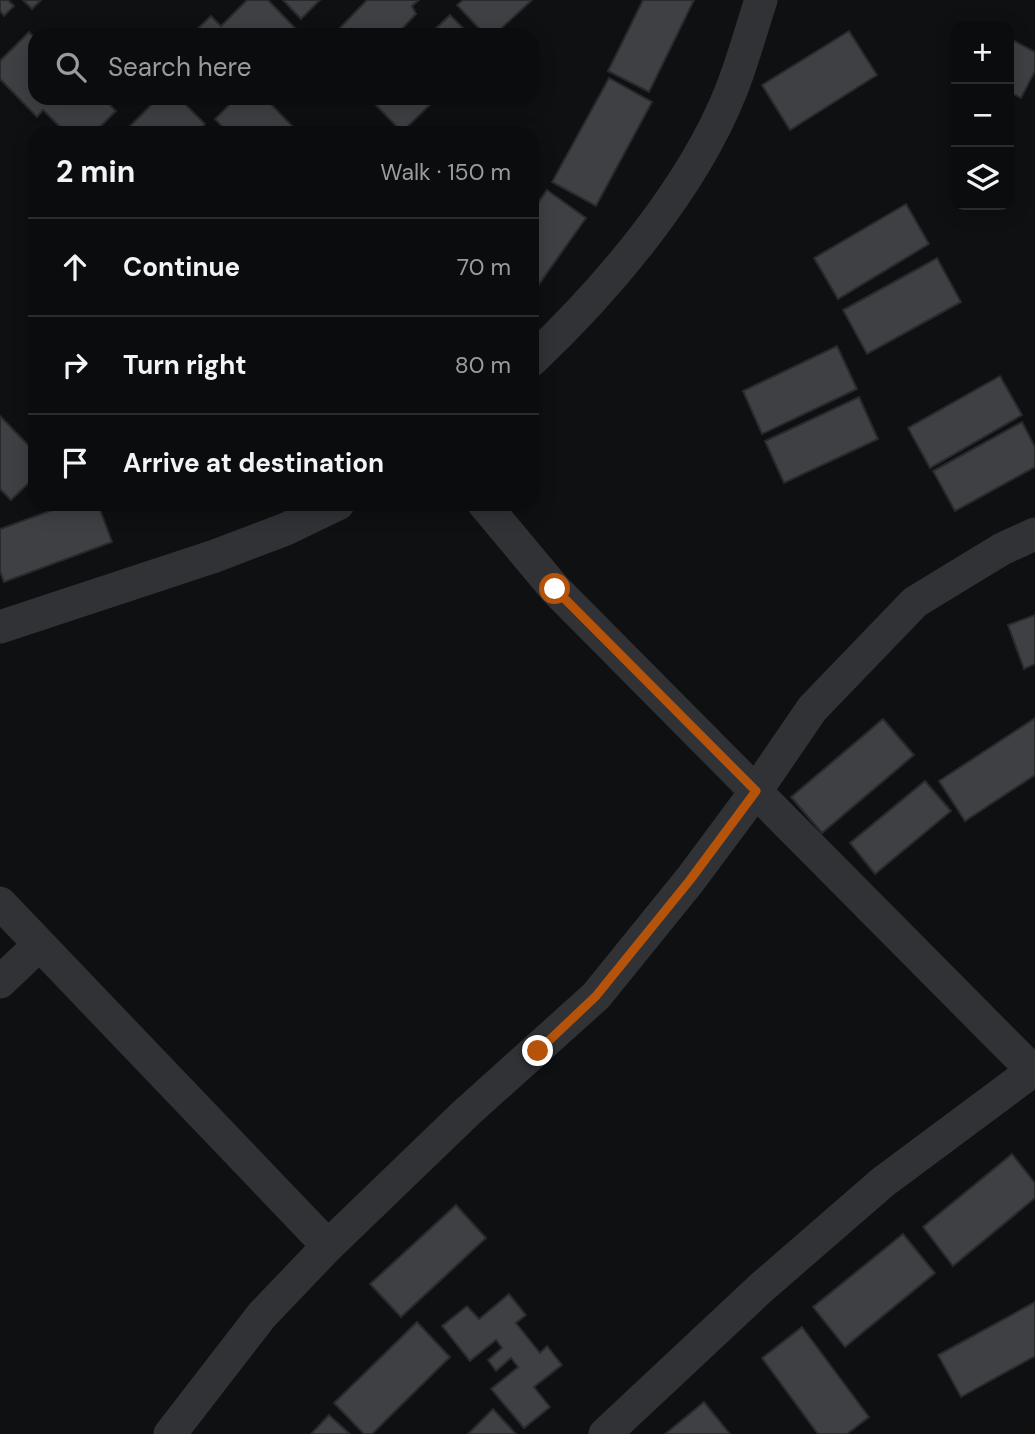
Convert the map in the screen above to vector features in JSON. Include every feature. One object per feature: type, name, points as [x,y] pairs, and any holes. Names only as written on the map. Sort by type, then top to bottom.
[{"type":"street","points":[[539,353],[564,330],[622,264],[674,194],[706,143],[731,91],[761,0]]},
{"type":"street","points":[[0,628],[215,556],[286,529],[323,511]]},
{"type":"street","points":[[490,511],[555,589],[1034,1070],[883,1182],[762,1287],[605,1434]]},
{"type":"street","points":[[170,1434],[262,1315],[328,1246],[466,1114],[596,996],[690,880],[812,709],[915,602],[1002,549],[1035,534]]},
{"type":"street","points":[[0,903],[328,1246]]},
{"type":"street","points":[[0,982],[39,946]]},
{"type":"building","points":[[0,0],[8,0],[14,6],[4,16],[0,11]]},
{"type":"building","points":[[23,0],[41,0],[32,9]]},
{"type":"building","points":[[247,0],[268,0],[295,28],[198,28],[211,16],[221,26]]},
{"type":"building","points":[[283,0],[320,0],[301,19]]},
{"type":"building","points":[[367,0],[419,0],[412,6],[416,14],[403,28],[340,28]]},
{"type":"building","points":[[463,0],[532,0],[502,28],[478,28],[457,5]]},
{"type":"building","points":[[643,0],[694,0],[649,92],[608,71]]},
{"type":"building","points":[[450,15],[463,28],[436,28]]},
{"type":"building","points":[[849,31],[877,75],[790,130],[762,85]]},
{"type":"building","points":[[28,33],[28,105],[110,105],[116,111],[101,126],[59,126],[43,110],[37,117],[0,79],[0,61]]},
{"type":"building","points":[[1014,41],[1035,52],[1035,71],[1021,98],[1014,94]]},
{"type":"building","points":[[609,78],[652,102],[596,206],[552,182]]},
{"type":"building","points":[[151,105],[186,105],[205,124],[203,126],[130,126]]},
{"type":"building","points":[[229,105],[272,105],[292,126],[222,126],[215,119]]},
{"type":"building","points":[[376,105],[430,105],[408,126],[396,126]]},
{"type":"building","points":[[547,190],[586,218],[539,284],[539,201]]},
{"type":"building","points":[[906,204],[929,244],[838,299],[814,258]]},
{"type":"building","points":[[937,258],[961,302],[867,354],[843,310]]},
{"type":"building","points":[[837,346],[857,389],[762,434],[743,391]]},
{"type":"building","points":[[1000,376],[1022,415],[930,468],[908,428]]},
{"type":"building","points":[[859,397],[878,439],[784,483],[765,441]]},
{"type":"building","points":[[0,416],[28,445],[28,484],[11,500],[0,489]]},
{"type":"building","points":[[1022,422],[1035,447],[1035,467],[955,511],[933,471]]},
{"type":"building","points":[[50,511],[101,511],[112,542],[4,582],[0,571],[0,529]]},
{"type":"building","points":[[1035,615],[1035,664],[1024,669],[1008,625]]},
{"type":"building","points":[[1035,718],[1035,775],[965,821],[939,781]]},
{"type":"building","points":[[883,719],[914,755],[822,833],[791,797]]},
{"type":"building","points":[[925,781],[951,811],[875,874],[850,843]]},
{"type":"building","points":[[1012,1154],[1035,1183],[1035,1198],[953,1266],[923,1227]]},
{"type":"building","points":[[456,1205],[486,1238],[401,1317],[370,1284]]},
{"type":"building","points":[[903,1234],[935,1273],[845,1347],[813,1307]]},
{"type":"building","points":[[509,1294],[526,1315],[516,1323],[540,1353],[547,1346],[562,1365],[534,1387],[550,1407],[524,1428],[491,1389],[518,1367],[511,1358],[496,1371],[488,1360],[502,1348],[496,1340],[470,1361],[442,1326],[467,1306],[479,1319]]},
{"type":"building","points":[[1035,1302],[1035,1356],[961,1397],[938,1355]]},
{"type":"building","points":[[417,1322],[450,1357],[372,1434],[364,1434],[334,1403]]},
{"type":"building","points":[[802,1327],[869,1417],[847,1434],[818,1434],[762,1358]]},
{"type":"building","points":[[704,1402],[730,1434],[665,1434]]},
{"type":"building","points":[[493,1409],[516,1434],[468,1434]]},
{"type":"building","points":[[329,1415],[350,1434],[311,1434]]},
{"type":"route","points":[[538,1051],[596,996],[690,880],[756,791],[555,589]]}]
